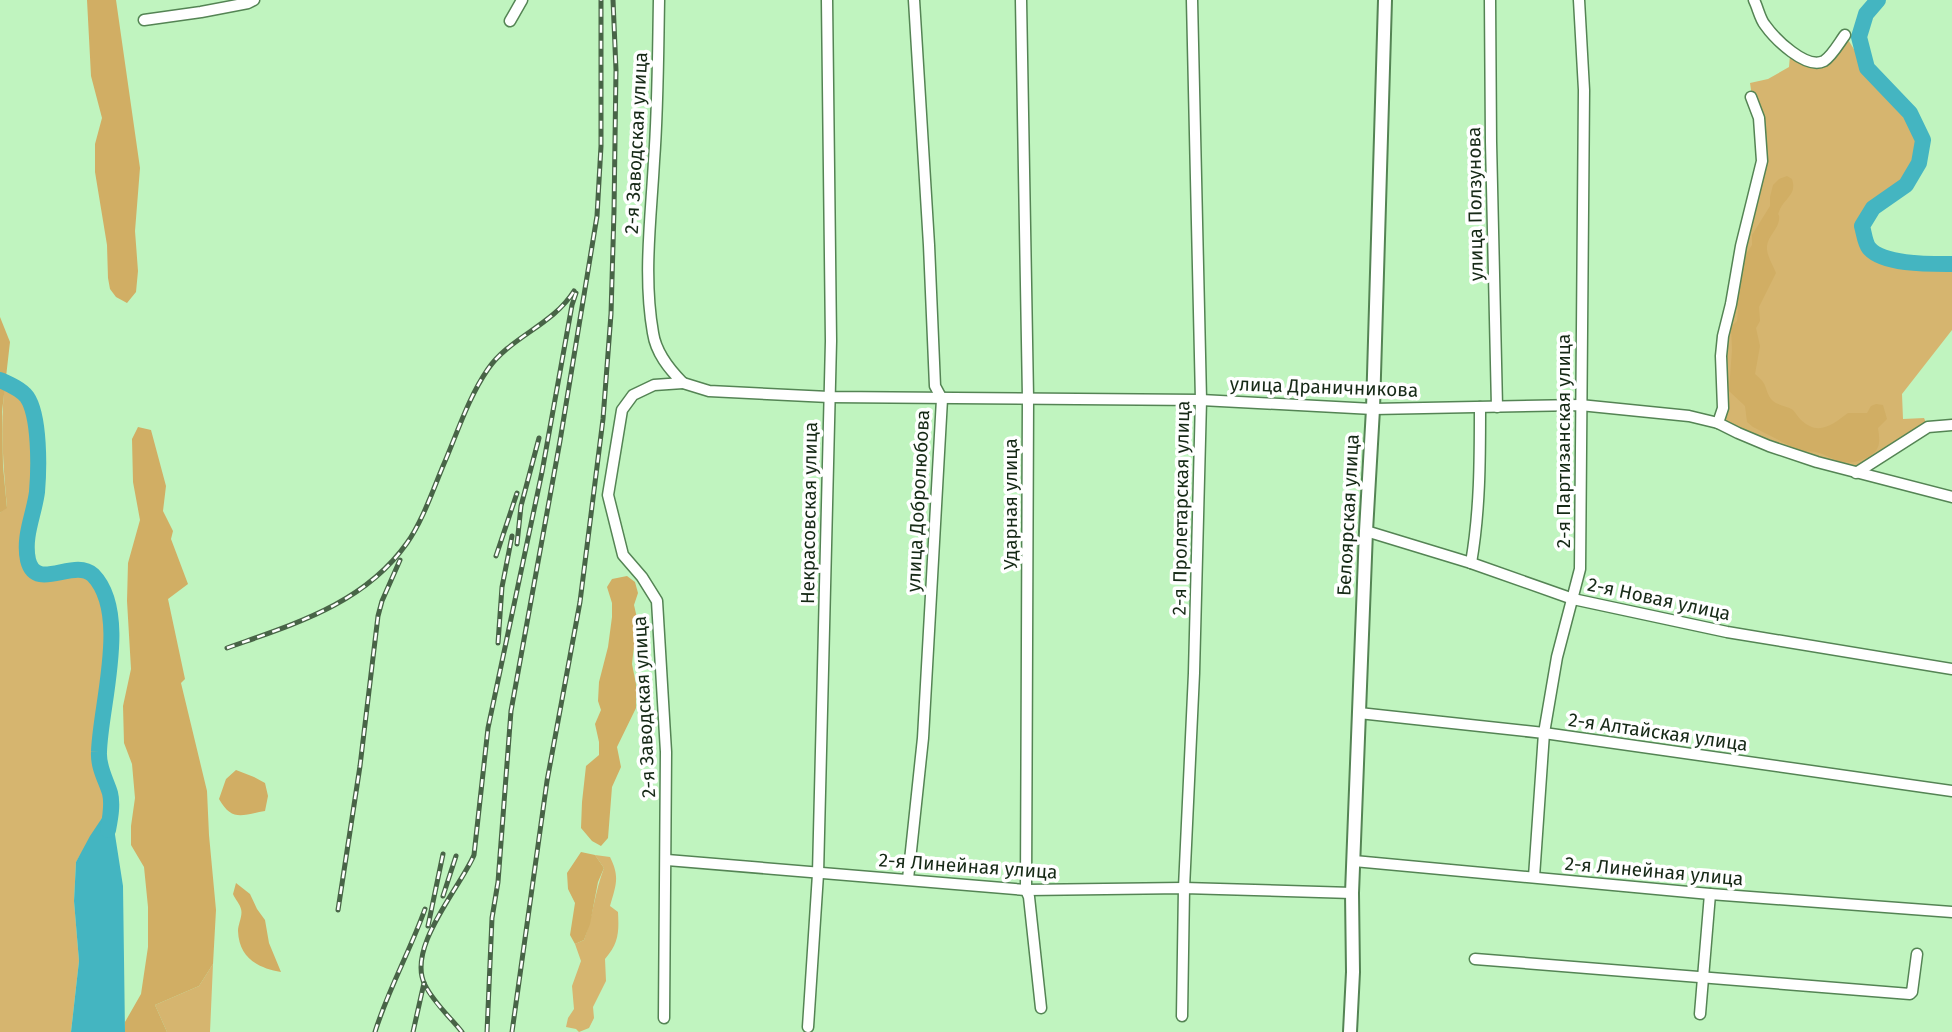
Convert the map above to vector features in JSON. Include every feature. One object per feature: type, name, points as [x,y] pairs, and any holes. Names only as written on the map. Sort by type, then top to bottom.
[{"type":"street","points":[[144,20],[201,12],[254,0]]},
{"type":"street","points":[[510,20],[522,0]]},
{"type":"street","name":"2-я Заводская улица","points":[[659,0],[656,129],[648,258],[650,299],[653,336],[665,365],[683,383]]},
{"type":"street","name":"Некрасовская улица","points":[[808,1027],[818,874],[831,341],[827,0]]},
{"type":"street","name":"улица Добролюбова","points":[[908,879],[923,738],[942,399],[934,386],[929,245],[914,0]]},
{"type":"street","name":"Ударная улица","points":[[1021,0],[1028,398],[1026,890],[1041,1008]]},
{"type":"street","name":"2-я Пролетарская улица","points":[[1182,1016],[1184,888],[1195,673],[1201,400],[1192,0]]},
{"type":"street","name":"Белоярская улица","points":[[1350,1032],[1353,972],[1352,893],[1373,409],[1385,0]]},
{"type":"street","name":"улица Ползунова","points":[[1490,0],[1497,407]]},
{"type":"street","name":"2-я Партизанская улица","points":[[1534,877],[1544,733],[1557,657],[1580,569],[1584,90],[1579,0]]},
{"type":"street","points":[[1754,0],[1765,25],[1794,54],[1807,61],[1813,63],[1825,60],[1845,35]]},
{"type":"street","points":[[1718,423],[1723,408],[1723,336],[1762,161],[1759,118],[1751,97]]},
{"type":"street","name":"2-я Заводская улица","points":[[664,1018],[666,752],[657,601],[642,577],[623,555],[608,495],[622,410],[633,395],[654,385],[683,383]]},
{"type":"street","name":"улица Драничникова","points":[[683,383],[709,391],[829,397],[1201,400],[1373,409],[1580,405],[1689,416],[1718,423],[1780,450],[1856,473],[1952,497]]},
{"type":"street","points":[[1471,563],[1479,493],[1480,407]]},
{"type":"street","points":[[1856,473],[1928,428],[1952,425]]},
{"type":"street","name":"2-я Новая улица","points":[[1366,531],[1471,563],[1573,599],[1727,632],[1952,668]]},
{"type":"street","name":"2-я Алтайская улица","points":[[1359,713],[1544,733],[1952,791]]},
{"type":"street","name":"2-я Линейная улица","points":[[667,860],[1026,890],[1184,888],[1352,893]]},
{"type":"street","name":"2-я Линейная улица","points":[[1354,861],[1710,894],[1952,912]]},
{"type":"street","points":[[1700,1014],[1710,894]]},
{"type":"street","points":[[1475,959],[1910,994],[1917,954]]},
{"type":"shaded area","points":[[87,0],[116,0],[140,168],[135,231],[138,271],[136,292],[127,303],[116,297],[110,289],[108,278],[107,245],[95,172],[95,144],[102,118],[91,76]]},
{"type":"shaded area","points":[[1845,35],[1869,71],[1914,121],[1920,134],[1918,164],[1908,182],[1878,206],[1862,226],[1868,246],[1876,254],[1896,261],[1952,264],[1952,330],[1902,394],[1903,419],[1924,418],[1928,427],[1856,473],[1718,423],[1721,356],[1762,161],[1750,83],[1768,79],[1789,67],[1790,55],[1825,60]]},
{"type":"shaded area","points":[[1787,176],[1792,179],[1793,188],[1780,209],[1778,223],[1767,246],[1776,273],[1759,307],[1760,321],[1756,328],[1760,346],[1755,374],[1763,382],[1773,401],[1793,410],[1800,419],[1813,427],[1825,427],[1848,413],[1867,413],[1871,406],[1883,405],[1887,419],[1878,428],[1877,448],[1868,457],[1857,461],[1848,463],[1811,451],[1802,452],[1753,427],[1747,422],[1745,406],[1729,391],[1731,327],[1737,321],[1738,309],[1734,300],[1735,288],[1745,256],[1752,245],[1752,235],[1770,206],[1773,185]]},
{"type":"shaded area","points":[[0,317],[10,342],[2,412],[7,508],[0,513]]},
{"type":"shaded area","points":[[5,382],[17,388],[27,398],[36,430],[38,482],[27,551],[32,569],[47,575],[76,570],[93,575],[104,592],[110,612],[110,660],[99,752],[100,767],[111,809],[104,815],[76,862],[74,901],[79,961],[71,1032],[0,1032],[0,513],[7,507],[3,444]]},
{"type":"shaded area","points":[[138,427],[151,430],[166,486],[163,511],[173,531],[171,539],[188,584],[168,599],[185,679],[181,683],[207,791],[216,910],[213,964],[199,986],[155,1005],[167,1032],[125,1032],[125,1022],[141,994],[148,947],[144,867],[131,845],[135,798],[132,764],[124,743],[123,706],[131,669],[128,563],[140,520],[133,482],[132,439]]},
{"type":"shaded area","points":[[627,576],[635,582],[638,593],[634,605],[637,618],[632,664],[636,684],[636,708],[617,747],[621,767],[612,787],[608,838],[601,846],[592,841],[581,828],[582,802],[586,766],[599,755],[595,724],[601,710],[598,701],[599,682],[612,617],[612,603],[607,587],[612,579]]},
{"type":"shaded area","points":[[236,770],[265,783],[268,796],[265,811],[233,814],[219,799],[226,779]]},
{"type":"shaded area","points":[[581,852],[595,855],[604,868],[584,940],[575,944],[570,935],[575,903],[568,889],[567,873]]},
{"type":"shaded area","points":[[595,855],[610,857],[615,870],[615,887],[610,906],[618,912],[618,931],[616,942],[605,959],[606,981],[593,1007],[594,1018],[589,1028],[579,1032],[566,1027],[574,1009],[572,986],[581,961],[575,944],[584,940],[604,868]]},
{"type":"shaded area","points":[[236,883],[250,894],[265,920],[269,943],[281,972],[265,968],[251,960],[242,948],[238,931],[240,905],[233,894]]},
{"type":"shaded area","points":[[213,964],[210,1032],[167,1032],[155,1005],[199,986]]},
{"type":"water","points":[[111,809],[123,886],[125,1032],[71,1032],[79,961],[74,901],[76,862],[90,836]]},
{"type":"waterway","points":[[1878,0],[1866,14],[1859,37],[1867,68],[1910,113],[1923,140],[1919,163],[1906,185],[1873,208],[1862,226],[1866,241],[1876,254],[1896,261],[1952,264]]},
{"type":"waterway","points":[[0,380],[27,397],[34,417],[38,443],[38,482],[27,542],[28,560],[32,569],[47,575],[76,570],[93,575],[104,592],[110,612],[110,660],[99,752],[101,768],[111,798],[108,830]]},
{"type":"railway","points":[[487,1032],[492,918],[498,882],[511,711],[597,216],[601,146],[601,0]]},
{"type":"railway","points":[[512,1032],[547,781],[580,602],[603,419],[611,314],[614,211],[616,70],[613,0]]},
{"type":"railway","points":[[227,648],[326,609],[349,597],[390,564],[418,525],[469,404],[488,369],[508,348],[555,313],[574,291]]},
{"type":"railway","points":[[462,1032],[437,1004],[425,985],[421,970],[423,954],[437,918],[474,855],[488,728],[542,472],[576,293]]},
{"type":"railway","points":[[517,544],[521,506],[539,438]]},
{"type":"railway","points":[[496,556],[517,493]]},
{"type":"railway","points":[[498,643],[502,587],[512,536]]},
{"type":"railway","points":[[338,910],[360,766],[378,616],[400,560]]},
{"type":"railway","points":[[428,926],[443,854]]},
{"type":"railway","points":[[443,896],[456,856]]},
{"type":"railway","points":[[375,1032],[425,909]]},
{"type":"railway","points":[[413,1032],[424,983]]}]
